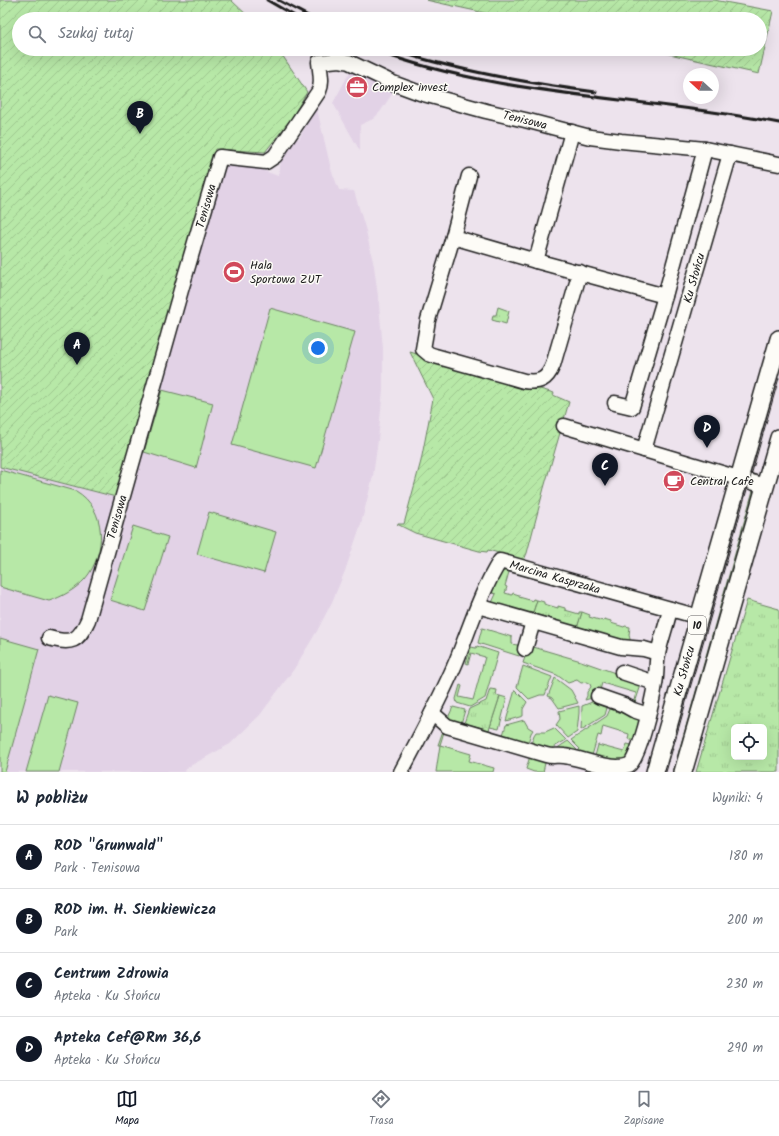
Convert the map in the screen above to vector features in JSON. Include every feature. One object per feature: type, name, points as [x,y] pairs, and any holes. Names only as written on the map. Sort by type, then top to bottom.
[{"type":"main road","name":"Ku Słońcu","points":[[655,772],[779,339]]},
{"type":"main road","name":"10","points":[[683,772],[779,438]]},
{"type":"street","name":"Tenisowa","points":[[49,638],[66,642],[71,641],[80,634],[88,620],[220,157],[266,162],[275,156],[319,91],[321,86],[319,56]]},
{"type":"street","name":"Tenisowa","points":[[323,56],[349,62],[406,88],[486,111],[590,137],[705,149],[730,154]]},
{"type":"street","points":[[536,261],[572,132]]},
{"type":"street","points":[[615,402],[632,407],[665,296],[705,149]]},
{"type":"street","points":[[730,154],[779,164]]},
{"type":"street","name":"Ku Słońcu","points":[[644,450],[730,154]]},
{"type":"street","points":[[469,176],[453,237],[428,320],[423,349],[429,354],[524,381],[536,382],[546,378],[550,374],[553,366],[580,272]]},
{"type":"street","points":[[453,237],[665,296]]},
{"type":"street","points":[[564,426],[765,486]]},
{"type":"street","name":"Marcina Kasprzaka","points":[[478,606],[489,580],[500,561],[699,617]]},
{"type":"street","points":[[401,772],[432,713],[456,662],[478,606],[621,647],[644,648],[658,653]]},
{"type":"street","points":[[432,713],[440,718],[444,724],[452,727],[546,755],[554,757],[564,756],[614,768],[628,766],[634,761],[643,734],[655,683],[658,653],[670,610]]},
{"type":"street","points":[[530,647],[533,622]]},
{"type":"street","points":[[622,672],[655,683]]},
{"type":"street","points":[[598,696],[648,715]]},
{"type":"street","points":[[643,734],[664,740]]},
{"type":"shaded area","points":[[352,68],[396,88],[380,112],[373,119],[360,125],[360,151],[333,103]]},
{"type":"shaded area","points":[[316,105],[331,169],[339,190],[354,191],[366,231],[374,266],[383,349],[383,390],[373,476],[361,524],[345,571],[332,602],[317,631],[294,669],[260,715],[230,744],[188,767],[184,772],[0,772],[0,467],[116,497],[222,166],[227,164],[259,169],[278,176],[282,157],[295,137],[299,139]]},
{"type":"green space","points":[[0,0],[231,0],[244,12],[12,12],[12,56],[283,56],[307,92],[291,119],[265,152],[215,149],[116,497],[0,467]]},
{"type":"green space","points":[[426,0],[714,0],[773,11],[767,38],[767,12],[480,12]]},
{"type":"green space","points":[[678,56],[763,56],[759,74]]},
{"type":"green space","points":[[498,307],[509,311],[506,324],[492,320],[493,315],[496,315]]},
{"type":"green space","points":[[270,308],[355,332],[316,468],[232,445]]},
{"type":"green space","points":[[410,352],[554,393],[553,395],[569,402],[524,560],[488,550],[487,552],[479,551],[415,533],[397,524],[404,524],[421,461],[433,399]]},
{"type":"green space","points":[[162,390],[213,403],[196,468],[144,452]]},
{"type":"green space","points":[[0,470],[76,491],[86,499],[94,509],[100,532],[100,544],[97,557],[85,579],[64,595],[49,601],[0,587]]},
{"type":"green space","points":[[754,487],[756,488],[678,772],[673,772]]},
{"type":"green space","points":[[209,512],[276,532],[264,573],[197,554]]},
{"type":"green space","points":[[133,526],[168,537],[145,611],[110,600]]},
{"type":"green space","points":[[504,571],[509,572],[505,586],[507,587],[505,593],[512,595],[513,593],[519,595],[519,597],[533,601],[533,599],[537,600],[531,619],[490,607],[496,594],[490,592],[500,574]]},
{"type":"green space","points":[[537,600],[544,602],[544,604],[558,608],[558,606],[565,608],[565,610],[579,614],[579,612],[582,612],[576,631],[531,619]]},
{"type":"green space","points":[[747,600],[779,609],[779,772],[696,772]]},
{"type":"green space","points":[[582,612],[590,615],[589,617],[603,621],[604,619],[624,627],[630,627],[629,635],[631,643],[576,631]]},
{"type":"green space","points":[[482,628],[512,637],[512,644],[522,646],[519,656],[478,643]]},
{"type":"green space","points":[[0,638],[39,649],[5,772],[0,772]]},
{"type":"green space","points":[[477,646],[498,653],[485,698],[470,707],[457,703],[456,699],[460,685],[462,686],[459,697],[473,700],[485,657],[471,653],[468,664],[466,663],[471,647],[476,648]]},
{"type":"green space","points":[[530,646],[618,674],[641,685],[633,709],[636,693],[602,683],[596,704],[607,708],[605,715],[581,730],[582,706],[592,702],[592,698],[585,700],[587,692],[591,687],[590,684],[587,682],[581,683],[577,680],[568,683],[557,675],[523,663]]},
{"type":"green space","points":[[523,666],[552,677],[545,695],[540,695],[529,699],[517,687]]},
{"type":"green space","points":[[555,678],[571,690],[578,703],[559,708],[552,698],[548,696]]},
{"type":"green space","points":[[490,689],[497,690],[496,695],[500,696],[489,730],[464,723],[469,709],[486,701]]},
{"type":"green space","points":[[515,690],[527,702],[523,709],[523,716],[506,721]]},
{"type":"green space","points":[[48,695],[78,703],[59,772],[26,772]]},
{"type":"green space","points":[[500,696],[507,698],[499,729],[490,727]]},
{"type":"green space","points":[[579,706],[577,732],[568,738],[556,725],[560,719],[559,711]]},
{"type":"green space","points":[[453,707],[465,710],[460,727],[447,720]]},
{"type":"green space","points":[[610,709],[640,719],[634,741],[628,739],[629,734],[603,726],[601,736],[598,735],[591,759],[553,751],[568,741],[578,751],[580,749],[571,740],[607,716]]},
{"type":"green space","points":[[524,720],[528,727],[533,730],[527,746],[506,740],[503,735],[506,725]]},
{"type":"green space","points":[[444,728],[453,735],[444,732],[440,745],[438,745]]},
{"type":"green space","points":[[554,728],[566,740],[549,750],[530,747],[536,732],[545,732]]},
{"type":"green space","points":[[627,744],[636,746],[631,760],[594,760],[598,745],[624,752]]},
{"type":"green space","points":[[440,745],[471,754],[469,761],[494,768],[493,772],[436,772]]},
{"type":"green space","points":[[531,753],[545,761],[543,772],[534,772],[526,769]]},
{"type":"tram line","points":[[666,772],[779,378]]},
{"type":"railway","points":[[267,0],[288,12]]},
{"type":"railway","points":[[278,0],[301,12]]},
{"type":"railway","points":[[393,56],[421,65],[522,87],[728,114],[779,123]]},
{"type":"railway","points":[[412,56],[466,70],[544,85],[596,92]]},
{"type":"place","name":"Complex invest","points":[[357,87]]},
{"type":"place","name":"ROD im. H. Sienkiewicza","points":[[140,134]]},
{"type":"place","name":"Hala Sportowa ZUT","points":[[234,272]]},
{"type":"place","name":"ROD \"Grunwald\"","points":[[77,365]]},
{"type":"place","name":"Apteka Cef@Rm 36,6","points":[[707,448]]},
{"type":"place","name":"Central Cafe","points":[[674,481]]},
{"type":"place","name":"Centrum Zdrowia","points":[[605,486]]}]
